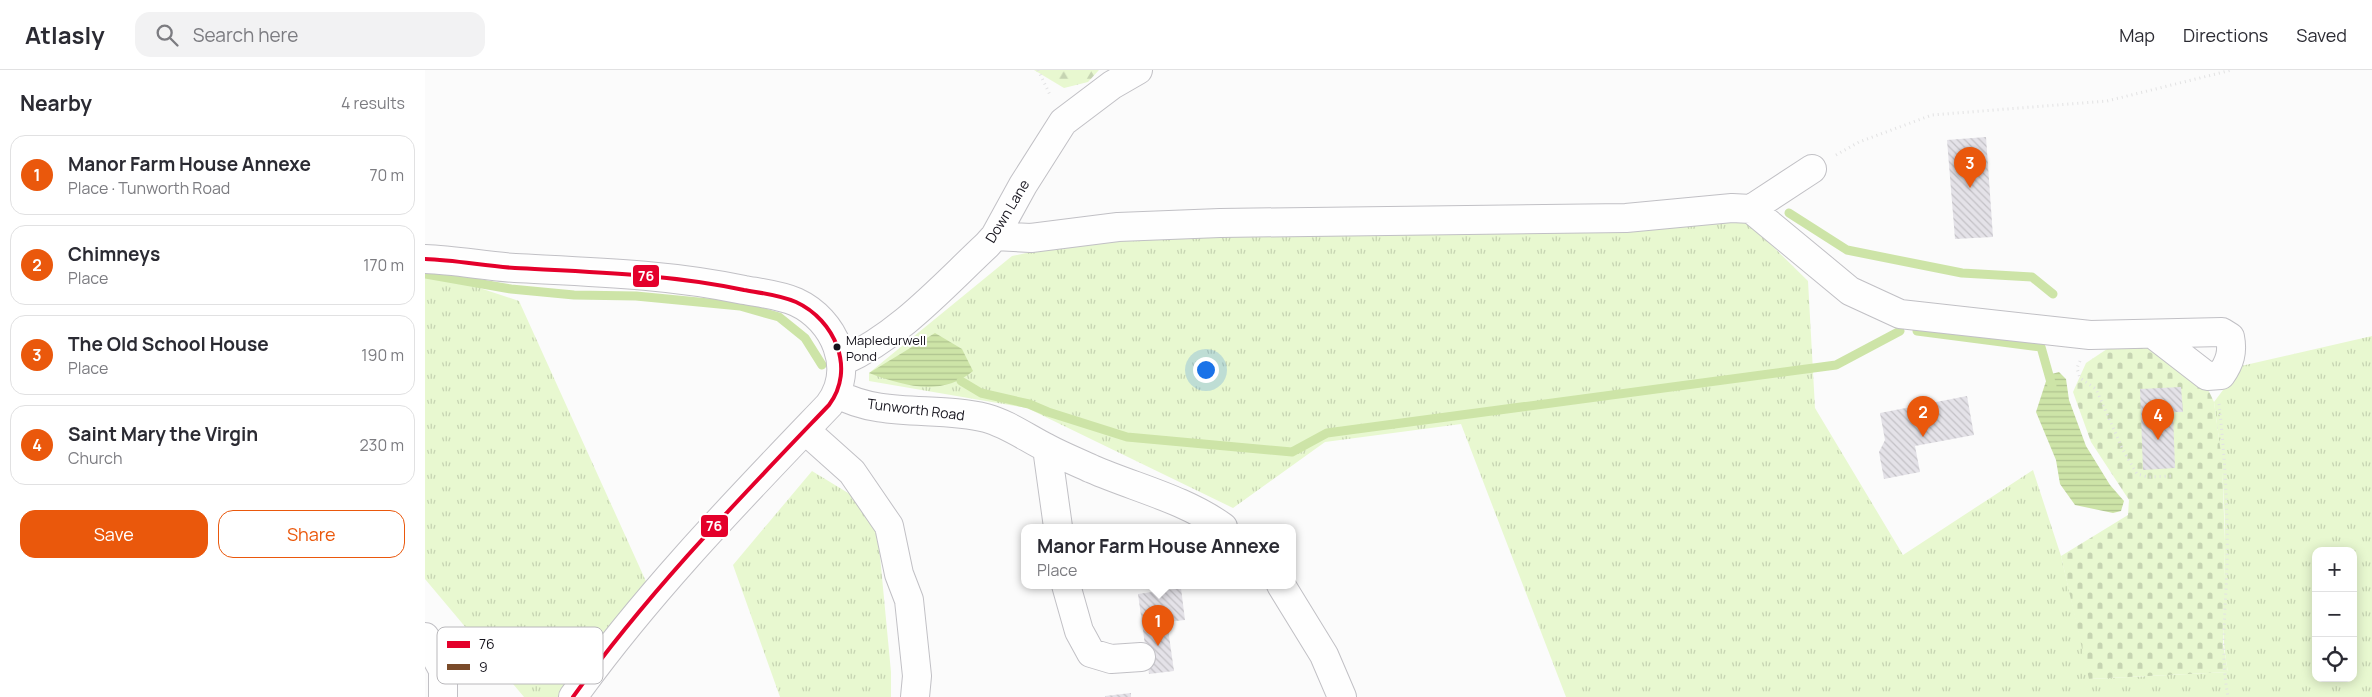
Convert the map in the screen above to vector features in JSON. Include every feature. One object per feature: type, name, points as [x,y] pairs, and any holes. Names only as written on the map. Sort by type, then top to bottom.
[{"type":"street","name":"Down Lane","points":[[843,360],[865,351],[893,332],[995,236],[1023,185],[1063,122],[1111,85],[1138,70]]},
{"type":"street","points":[[995,236],[1031,238],[1118,227],[1220,223],[1626,218],[1732,208],[1751,209],[1812,169]]},
{"type":"street","points":[[1751,209],[1850,291],[1900,314],[2090,335],[2222,332],[2230,337],[2232,349],[2228,365],[2221,375],[2207,376],[2154,335]]},
{"type":"street","points":[[425,259],[497,267],[702,281],[769,295],[795,302],[818,317],[838,347],[843,360],[843,377],[837,394],[689,552],[603,656]]},
{"type":"street","name":"Tunworth Road","points":[[837,394],[847,399],[887,408],[937,411],[986,418],[1019,432],[1047,448],[1094,470],[1150,490],[1217,524]]},
{"type":"street","points":[[805,430],[852,472],[889,526],[899,574],[909,600],[917,676],[915,697]]},
{"type":"street","points":[[1047,448],[1058,524]]},
{"type":"street","points":[[1067,589],[1079,631],[1091,653],[1111,659],[1141,657]]},
{"type":"street","points":[[1283,589],[1324,655],[1341,697]]},
{"type":"street","points":[[425,636],[437,659]]},
{"type":"street","points":[[443,684],[443,697]]},
{"type":"street","points":[[573,697],[582,684]]},
{"type":"path","points":[[1812,169],[1859,142],[1932,115],[2107,101],[2232,70]]},
{"type":"path","points":[[2090,335],[2077,368],[2079,378],[2096,389],[2123,450],[2137,474],[2148,478],[2173,476]]},
{"type":"path","points":[[2207,376],[2219,404],[2225,460],[2227,541],[2224,674],[2228,697]]},
{"type":"green space","points":[[1034,70],[1099,70],[1088,82],[1064,88]]},
{"type":"green space","points":[[1731,219],[1749,223],[1808,281],[1815,408],[1903,555],[2033,470],[2061,556],[2090,679],[2228,672],[2223,624],[2225,543],[2223,490],[2221,455],[2214,402],[2241,366],[2372,336],[2372,697],[1566,697],[1461,424],[1325,442],[1233,508],[1027,408],[869,381],[869,373],[1012,256],[1086,240]]},
{"type":"green space","points":[[425,270],[519,301],[649,588],[603,644],[603,627],[465,627],[425,579]]},
{"type":"green space","points":[[2153,340],[2203,379],[2214,402],[2222,461],[2225,543],[2223,644],[2228,672],[2089,679],[2061,556],[2128,515],[2129,500],[2091,442],[2073,392],[2086,363],[2119,341]]},
{"type":"green space","points":[[812,471],[858,499],[878,535],[891,672],[891,697],[780,697],[733,565]]},
{"type":"green space","points":[[513,684],[571,684],[560,697],[524,697]]},
{"type":"shaded area","points":[[935,333],[962,349],[973,371],[949,384],[923,387],[896,382],[869,373]]},
{"type":"shaded area","points":[[2059,372],[2066,379],[2069,400],[2086,446],[2110,485],[2124,501],[2121,511],[2113,513],[2075,505],[2060,484],[2056,460],[2036,412],[2048,375]]},
{"type":"building","points":[[1986,137],[1993,237],[1955,239],[1947,140]]},
{"type":"building","points":[[2181,387],[2183,412],[2173,412],[2175,468],[2143,470],[2140,389]]},
{"type":"building","points":[[1967,396],[1974,435],[1915,446],[1920,472],[1884,479],[1879,452],[1885,440],[1880,413]]},
{"type":"building","points":[[1181,589],[1185,620],[1167,622],[1174,671],[1149,674],[1138,594]]},
{"type":"building","points":[[1131,693],[1131,697],[1105,697],[1105,696]]},
{"type":"waterway","points":[[1789,213],[1847,250],[1962,273],[2032,277],[2053,294]]},
{"type":"waterway","points":[[425,274],[511,289],[574,295],[636,296],[740,306],[779,317],[805,338],[822,365]]},
{"type":"waterway","points":[[961,381],[981,393],[1029,404],[1048,412],[1127,437],[1292,452],[1327,433],[1836,365],[1900,331]]},
{"type":"waterway","points":[[1917,331],[2041,347],[2052,386]]},
{"type":"transit line","name":"76","points":[[425,259],[515,268],[659,277],[770,294],[796,302],[810,310],[831,333],[841,361],[841,376],[837,391],[829,405],[696,546],[603,657]]},
{"type":"transit line","name":"76","points":[[573,697],[583,684]]},
{"type":"place","name":"The Old School House","points":[[1970,188]]},
{"type":"place","name":"Mapledurwell Pond","points":[[837,347]]},
{"type":"place","name":"Chimneys","points":[[1923,437]]},
{"type":"place","name":"Saint Mary the Virgin","points":[[2158,440]]},
{"type":"place","name":"Manor Farm House Annexe","points":[[1158,646]]}]
